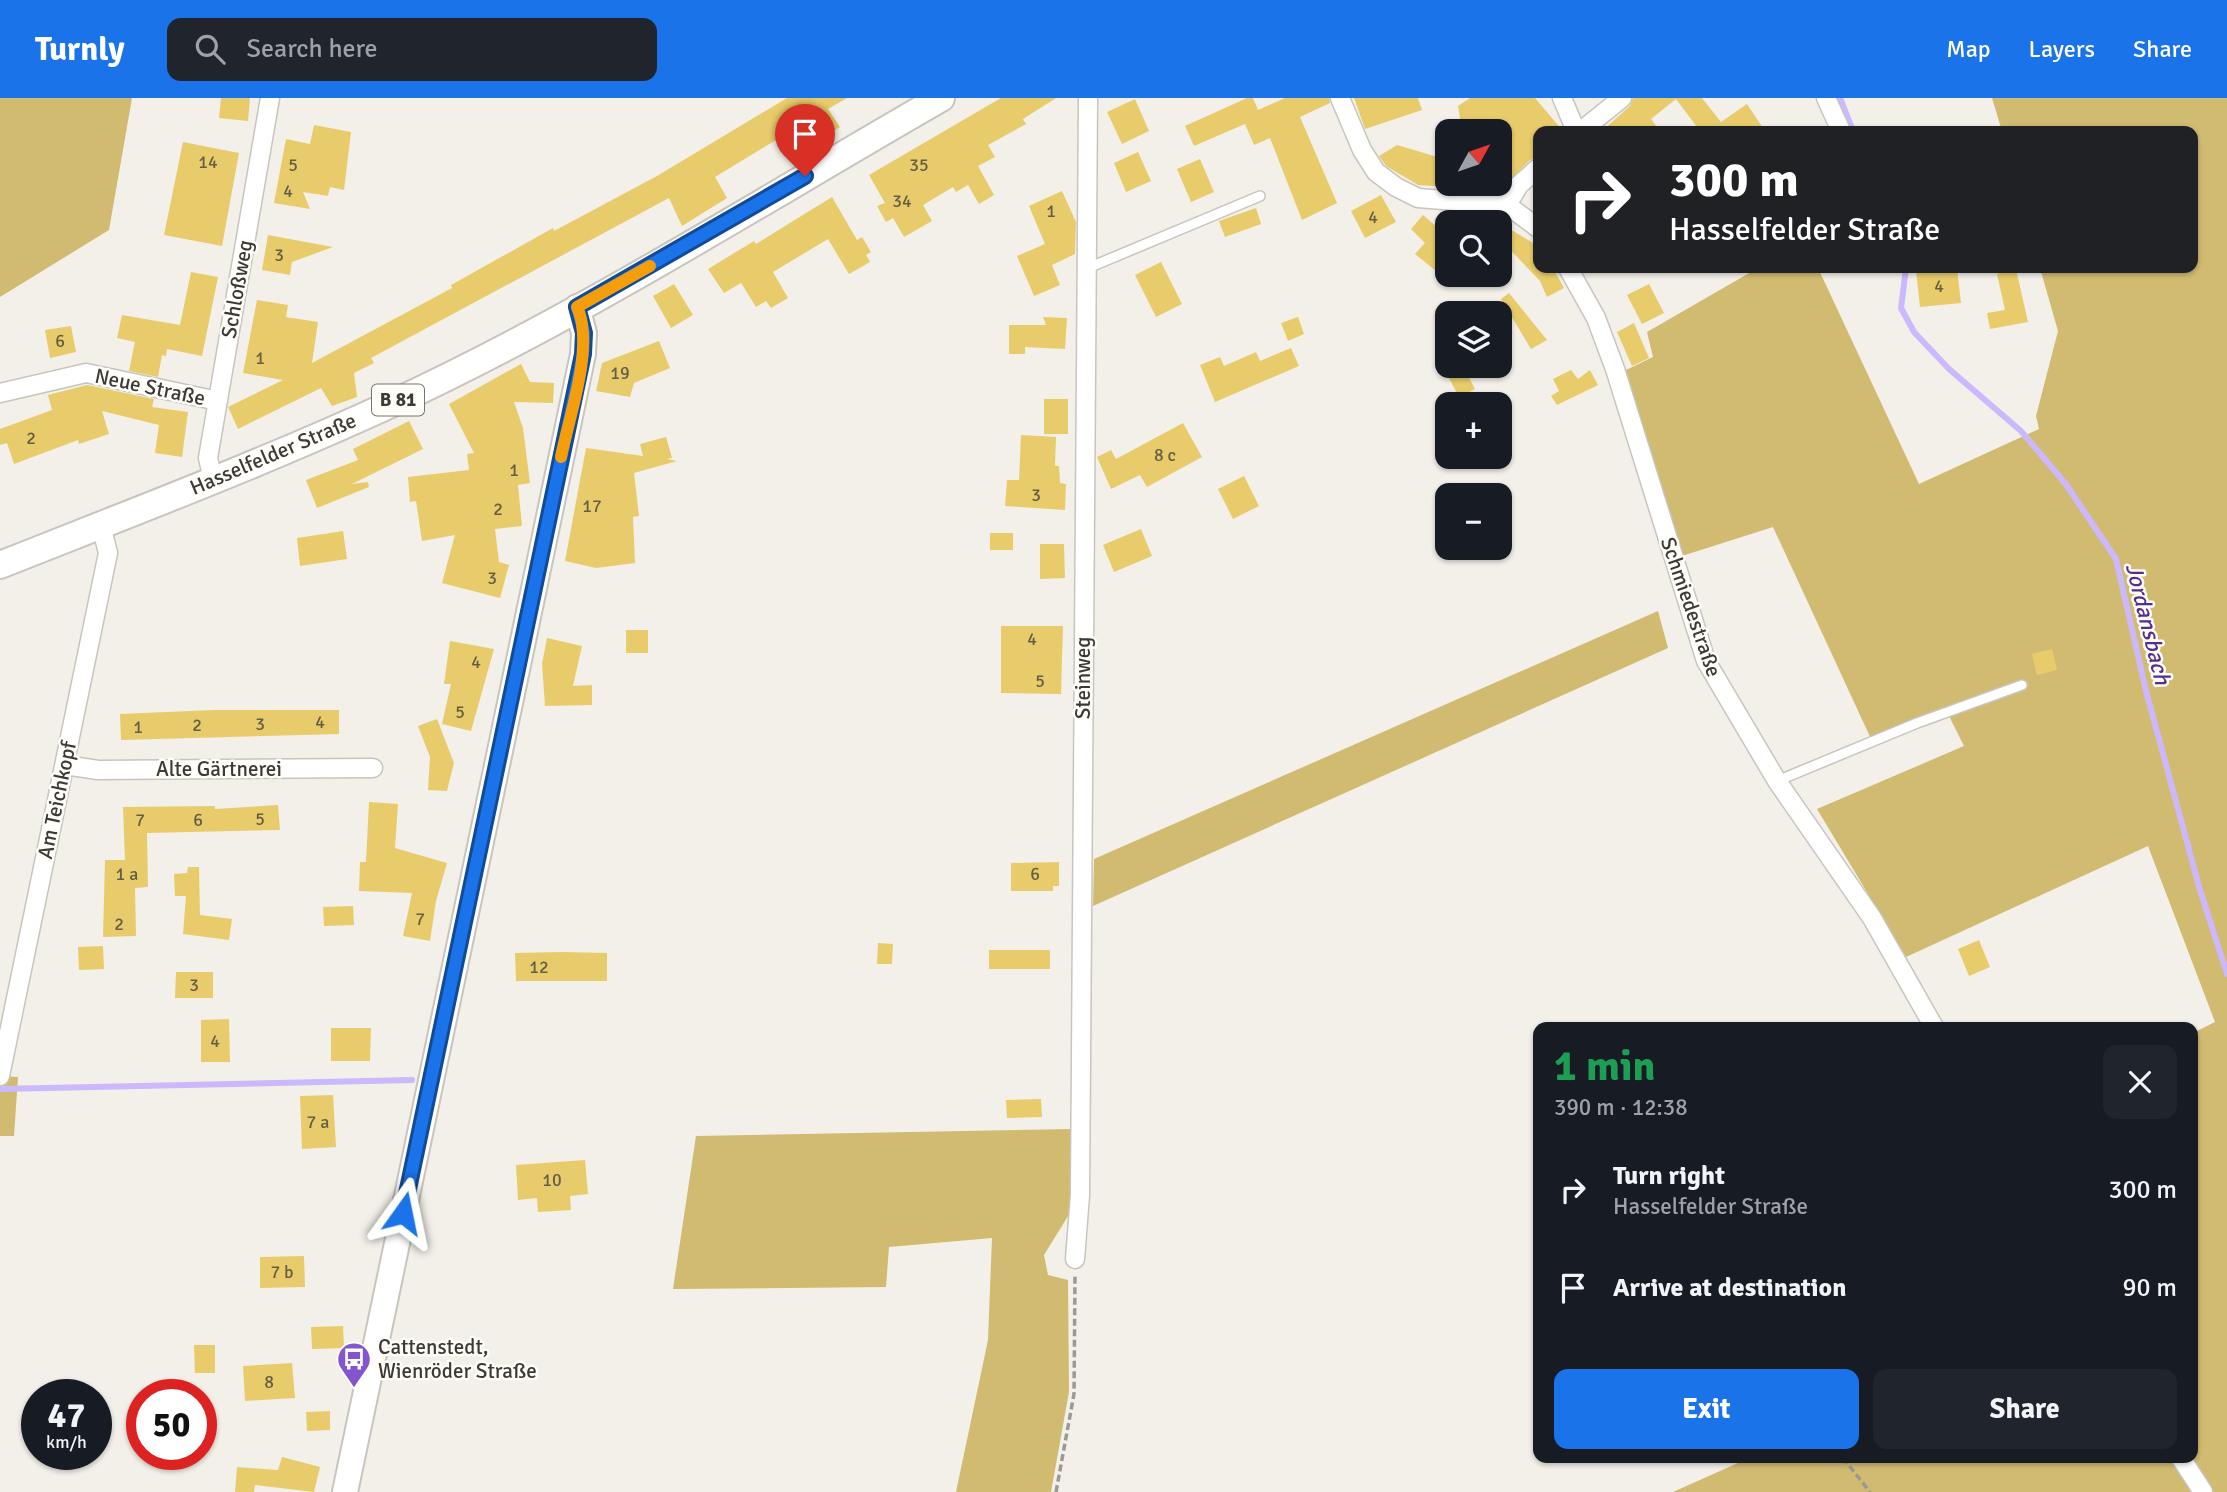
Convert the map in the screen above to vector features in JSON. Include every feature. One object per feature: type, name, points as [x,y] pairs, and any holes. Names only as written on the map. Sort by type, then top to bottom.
[{"type":"main road","name":"Hasselfelder Straße","points":[[0,565],[213,480],[392,403],[577,307],[941,98]]},
{"type":"main road","points":[[345,1492],[583,354],[584,333],[577,307]]},
{"type":"street","name":"Schloßweg","points":[[213,480],[208,458],[270,98]]},
{"type":"street","name":"Steinweg","points":[[1075,1259],[1080,1195],[1088,98]]},
{"type":"street","points":[[1339,98],[1376,172],[1396,187],[1418,198],[1507,205],[1533,224]]},
{"type":"street","points":[[1562,98],[1576,126]]},
{"type":"street","points":[[1586,126],[1622,98]]},
{"type":"street","points":[[1826,98],[1839,126]]},
{"type":"street","points":[[1507,205],[1519,185],[1533,172]]},
{"type":"street","name":"Schmiedestraße","points":[[1571,273],[1596,318],[1615,369],[1706,662],[1777,781],[1872,918],[1931,1022]]},
{"type":"street","name":"Neue Straße","points":[[0,393],[86,373],[218,401]]},
{"type":"street","name":"Am Teichkopf","points":[[0,1076],[108,553],[101,525]]},
{"type":"street","name":"Alte Gärtnerei","points":[[65,765],[98,770],[373,768]]},
{"type":"street","points":[[2184,1463],[2203,1492]]},
{"type":"lane","points":[[1088,268],[1260,196]]},
{"type":"lane","points":[[1777,781],[1917,723],[2022,685]]},
{"type":"path","points":[[1056,1492],[1074,1394],[1075,1259]]},
{"type":"path","points":[[1847,1463],[1870,1492]]},
{"type":"shaded area","points":[[0,98],[132,98],[109,230],[0,297]]},
{"type":"shaded area","points":[[1992,98],[2227,98],[2227,1492],[1673,1492],[1738,1463],[2198,1463],[2198,1030],[2215,1022],[2148,846],[1906,957],[1817,809],[1964,746],[1947,712],[1872,741],[1773,527],[1682,556],[1626,370],[1653,357],[1647,332],[1749,273],[1820,273],[1919,484],[2039,429],[2036,416],[2058,331],[2041,273],[2198,273],[2198,126],[2000,126]]},
{"type":"shaded area","points":[[1658,611],[1668,648],[1093,906],[1094,859]]},
{"type":"shaded area","points":[[0,1076],[18,1077],[14,1136],[0,1136]]},
{"type":"shaded area","points":[[1072,1129],[1073,1208],[1044,1255],[1048,1275],[1068,1280],[1069,1392],[1051,1492],[956,1492],[988,1340],[992,1238],[889,1247],[886,1287],[673,1289],[696,1136]]},
{"type":"building","points":[[221,98],[250,98],[248,121],[219,118]]},
{"type":"building","points":[[787,98],[847,98],[828,109],[840,127],[826,136],[814,117],[715,177],[727,198],[682,226],[669,198],[371,358],[374,363],[354,373],[357,397],[332,406],[321,388],[238,429],[228,407],[283,380],[243,373],[257,300],[288,305],[286,317],[318,322],[312,363],[452,288],[451,285],[553,228],[554,231],[657,176]]},
{"type":"building","points":[[1001,98],[1056,98],[1023,119],[1026,124],[988,145],[995,157],[978,166],[994,195],[979,204],[968,185],[956,192],[953,187],[923,205],[932,221],[904,237],[893,218],[886,222],[877,206],[885,203],[869,175]]},
{"type":"building","points":[[1247,98],[1253,98],[1258,110],[1285,98],[1329,98],[1330,103],[1300,117],[1337,203],[1302,220],[1270,138],[1254,145],[1245,124],[1194,146],[1185,126]]},
{"type":"building","points":[[1354,98],[1418,98],[1422,110],[1365,129]]},
{"type":"building","points":[[1470,98],[1535,98],[1559,126],[1533,126],[1533,159],[1512,178],[1512,119],[1460,119],[1458,106]]},
{"type":"building","points":[[1633,98],[1702,98],[1721,122],[1747,104],[1762,126],[1696,126],[1676,99],[1651,119],[1656,126],[1608,126],[1630,106]]},
{"type":"building","points":[[1135,99],[1149,131],[1122,144],[1107,112]]},
{"type":"building","points":[[314,125],[351,132],[344,190],[330,187],[328,196],[303,192],[310,209],[274,203],[286,139],[310,144]]},
{"type":"building","points":[[183,142],[239,153],[222,246],[164,235]]},
{"type":"building","points":[[1397,145],[1435,156],[1435,186],[1418,185],[1386,166],[1379,156]]},
{"type":"building","points":[[1138,152],[1151,181],[1126,192],[1114,163]]},
{"type":"building","points":[[1200,159],[1214,192],[1191,202],[1177,169]]},
{"type":"building","points":[[1062,191],[1076,222],[1075,254],[1052,265],[1060,285],[1034,296],[1017,256],[1045,244],[1029,206]]},
{"type":"building","points":[[1381,195],[1396,222],[1365,238],[1351,211]]},
{"type":"building","points":[[832,197],[857,240],[862,237],[871,252],[866,255],[870,262],[849,274],[828,239],[773,272],[788,298],[771,308],[766,301],[756,307],[741,283],[724,293],[708,269],[754,241],[756,244]]},
{"type":"building","points":[[1256,208],[1261,224],[1225,237],[1219,221]]},
{"type":"building","points":[[1423,215],[1435,226],[1435,270],[1415,254],[1425,243],[1411,229]]},
{"type":"building","points":[[1512,230],[1533,243],[1533,273],[1556,273],[1564,288],[1547,297],[1540,281],[1512,252]]},
{"type":"building","points":[[268,235],[333,247],[292,262],[290,275],[262,270]]},
{"type":"building","points":[[1161,262],[1182,304],[1156,317],[1135,275]]},
{"type":"building","points":[[191,272],[218,277],[202,356],[167,349],[166,356],[162,355],[158,377],[129,371],[135,342],[117,338],[122,315],[180,325]]},
{"type":"building","points":[[1916,273],[1958,273],[1961,303],[1920,307]]},
{"type":"building","points":[[2017,273],[2028,322],[1990,329],[1987,313],[2005,310],[1997,274]]},
{"type":"building","points":[[674,284],[693,315],[671,328],[653,296]]},
{"type":"building","points":[[1649,284],[1664,313],[1642,324],[1627,295]]},
{"type":"building","points":[[1509,293],[1547,340],[1531,349],[1512,317],[1512,301],[1501,299]]},
{"type":"building","points":[[1043,317],[1067,318],[1065,349],[1025,347],[1025,354],[1009,354],[1009,325],[1046,325]]},
{"type":"building","points":[[1298,317],[1304,334],[1288,341],[1281,323]]},
{"type":"building","points":[[1634,323],[1649,358],[1632,366],[1617,332]]},
{"type":"building","points":[[71,326],[76,352],[50,358],[45,330]]},
{"type":"building","points":[[659,341],[670,368],[634,383],[630,397],[596,391],[602,363]]},
{"type":"building","points":[[1291,348],[1299,366],[1215,402],[1200,365],[1220,357],[1224,366],[1256,352],[1260,361]]},
{"type":"building","points":[[521,364],[530,382],[554,383],[553,403],[514,402],[523,428],[530,483],[518,485],[522,526],[495,529],[499,562],[509,565],[500,598],[442,583],[455,535],[422,541],[416,501],[410,502],[408,477],[469,470],[467,454],[474,453],[449,404]]},
{"type":"building","points":[[1571,370],[1578,379],[1590,370],[1598,385],[1557,405],[1551,396],[1559,391],[1553,379]]},
{"type":"building","points":[[1449,378],[1469,378],[1475,389],[1456,392]]},
{"type":"building","points":[[87,385],[154,399],[152,407],[188,412],[182,457],[155,453],[159,425],[102,411],[109,434],[79,444],[78,440],[14,464],[7,443],[0,445],[0,429],[52,410],[48,395]]},
{"type":"building","points":[[1044,399],[1068,399],[1068,434],[1044,434]]},
{"type":"building","points":[[409,421],[423,449],[352,484],[368,482],[369,487],[317,508],[306,480],[358,460],[353,449]]},
{"type":"building","points":[[1183,423],[1202,457],[1147,487],[1140,475],[1111,489],[1097,457],[1111,450],[1116,459]]},
{"type":"building","points":[[1021,435],[1056,437],[1055,466],[1059,466],[1060,483],[1066,484],[1065,510],[1005,506],[1007,480],[1019,480]]},
{"type":"building","points":[[666,437],[672,458],[667,459],[677,461],[634,473],[639,516],[633,517],[635,563],[596,568],[565,561],[586,448],[643,456],[640,444]]},
{"type":"building","points":[[1244,476],[1259,506],[1233,519],[1218,489]]},
{"type":"building","points":[[1141,529],[1152,556],[1114,572],[1103,545]]},
{"type":"building","points":[[343,531],[347,559],[300,566],[297,538]]},
{"type":"building","points":[[990,533],[1013,533],[1013,550],[990,550]]},
{"type":"building","points":[[1040,544],[1064,544],[1065,578],[1040,579]]},
{"type":"building","points":[[1001,626],[1063,626],[1061,694],[1001,693]]},
{"type":"building","points":[[626,630],[648,630],[648,653],[626,653]]},
{"type":"building","points":[[547,638],[582,646],[573,686],[592,685],[592,705],[545,706],[542,664]]},
{"type":"building","points":[[450,641],[494,649],[471,731],[442,724],[451,684],[444,684]]},
{"type":"building","points":[[2052,649],[2057,670],[2037,675],[2032,654]]},
{"type":"building","points":[[214,710],[339,710],[339,734],[121,740],[120,714]]},
{"type":"building","points":[[437,719],[454,763],[447,791],[428,790],[430,757],[418,726]]},
{"type":"building","points":[[369,802],[398,804],[395,848],[447,863],[436,901],[430,941],[403,936],[412,893],[359,891],[360,862],[366,862]]},
{"type":"building","points":[[278,805],[280,830],[147,833],[148,887],[135,888],[136,936],[103,937],[105,860],[125,860],[123,807],[215,806],[215,809]]},
{"type":"building","points":[[1059,862],[1059,886],[1053,886],[1053,891],[1011,891],[1011,863]]},
{"type":"building","points":[[188,867],[199,867],[200,915],[232,919],[229,940],[183,934],[186,896],[175,896],[174,874],[187,873]]},
{"type":"building","points":[[353,906],[354,925],[324,926],[323,907]]},
{"type":"building","points":[[1979,940],[1990,967],[1969,976],[1958,949]]},
{"type":"building","points":[[878,943],[893,944],[892,964],[877,964]]},
{"type":"building","points":[[103,946],[104,969],[79,970],[78,947]]},
{"type":"building","points":[[989,950],[1050,950],[1050,969],[989,969]]},
{"type":"building","points":[[515,953],[607,953],[607,981],[516,981]]},
{"type":"building","points":[[176,972],[213,972],[213,998],[175,998]]},
{"type":"building","points":[[229,1019],[230,1062],[201,1062],[201,1020]]},
{"type":"building","points":[[331,1028],[371,1028],[370,1061],[331,1061]]},
{"type":"building","points":[[333,1095],[336,1147],[302,1149],[300,1096]]},
{"type":"building","points":[[1041,1099],[1042,1117],[1007,1118],[1006,1100]]},
{"type":"building","points":[[585,1160],[588,1194],[570,1196],[571,1210],[538,1212],[537,1198],[518,1200],[516,1165]]},
{"type":"building","points":[[304,1256],[305,1287],[260,1288],[260,1257]]},
{"type":"building","points":[[343,1326],[344,1348],[312,1349],[311,1327]]},
{"type":"building","points":[[194,1345],[215,1345],[215,1373],[195,1373]]},
{"type":"building","points":[[292,1363],[295,1398],[245,1401],[243,1366]]},
{"type":"building","points":[[330,1411],[330,1430],[307,1431],[306,1412]]},
{"type":"building","points":[[282,1457],[320,1467],[314,1492],[255,1485],[254,1492],[235,1492],[237,1467],[278,1470]]},
{"type":"waterway","name":"Jordansbach","points":[[1840,98],[1851,126]]},
{"type":"waterway","name":"Jordansbach","points":[[1905,273],[1901,308],[1914,332],[1949,369],[2021,431],[2065,483],[2116,559],[2146,691],[2200,890],[2227,974]]},
{"type":"waterway","points":[[0,1089],[412,1080]]},
{"type":"slow traffic","points":[[561,457],[583,354],[583,318],[577,307],[650,266]]},
{"type":"place","name":"Cattenstedt, Wienröder Straße","points":[[354,1389]]},
{"type":"route","points":[[403,1213],[583,354],[583,318],[577,307],[805,176]]}]
